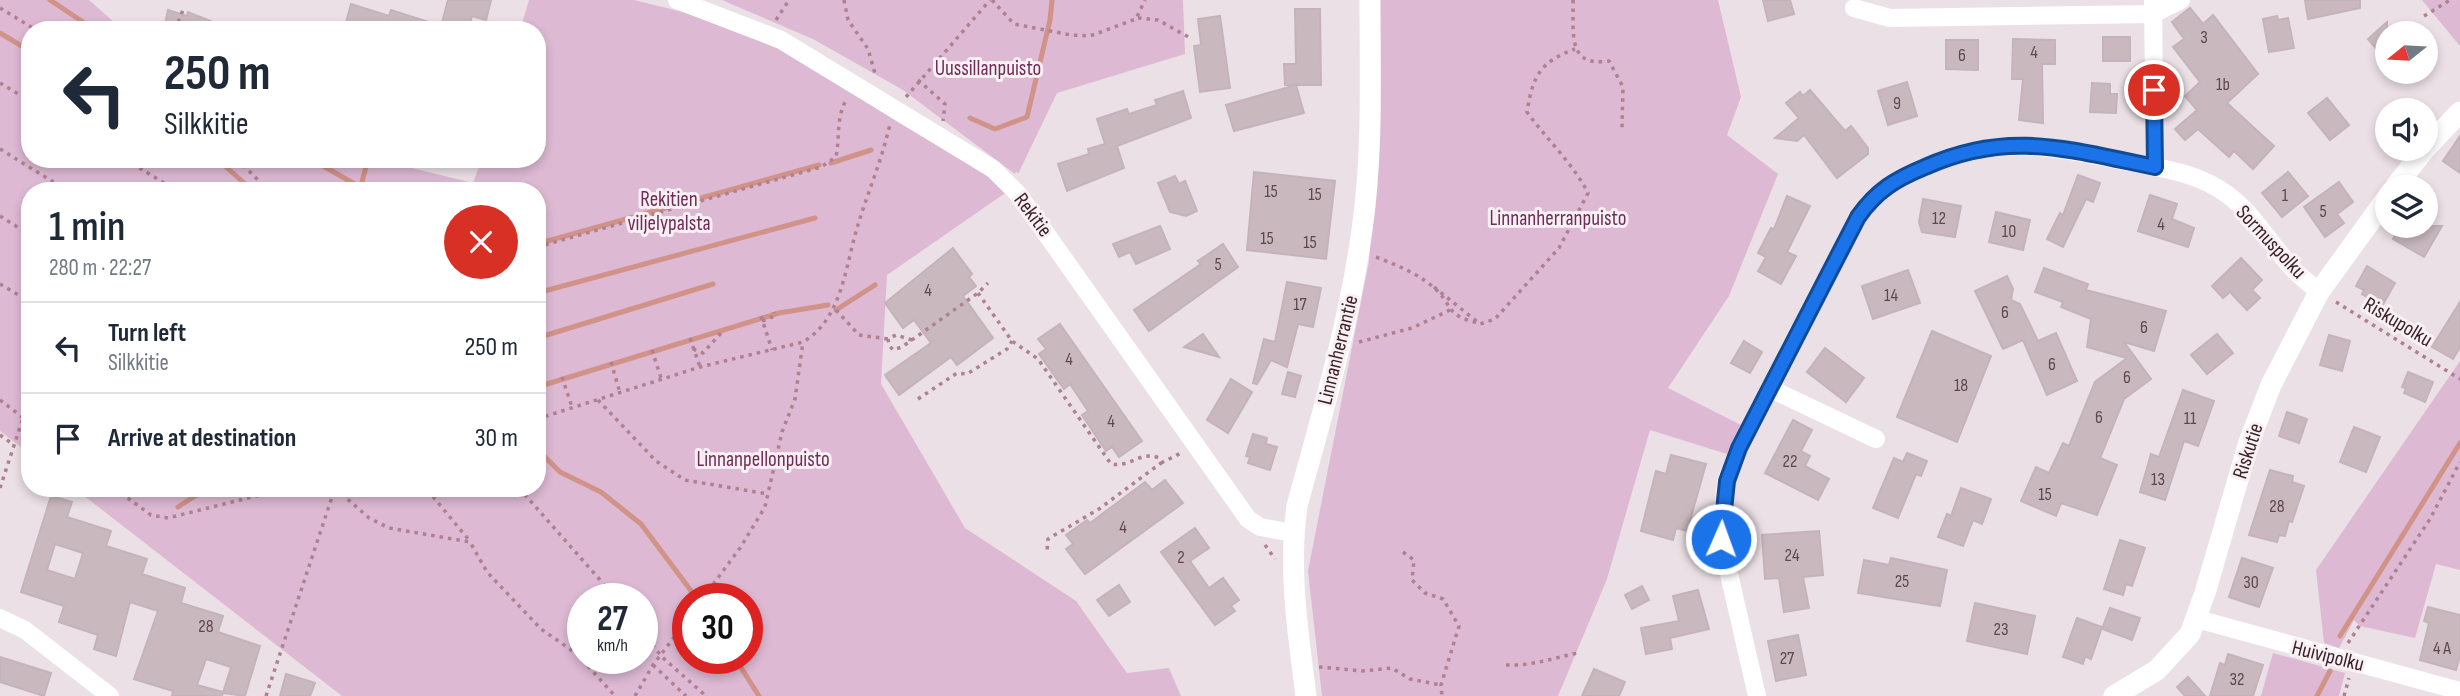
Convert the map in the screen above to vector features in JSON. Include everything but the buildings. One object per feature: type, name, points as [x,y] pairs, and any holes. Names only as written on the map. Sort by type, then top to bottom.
[{"type":"street","name":"Rekitie","points":[[677,0],[781,40],[993,169],[1006,181],[1080,280],[1194,446],[1248,519]]},
{"type":"street","name":"Linnanherrantie","points":[[1306,696],[1293,583],[1294,533],[1297,506],[1340,344],[1359,249],[1369,172],[1370,0]]},
{"type":"street","points":[[1854,8],[1890,18],[2153,7],[2181,0]]},
{"type":"street","points":[[2153,7],[2155,167]]},
{"type":"street","points":[[2438,135],[2460,112]]},
{"type":"street","name":"Sormuspolku","points":[[1757,696],[1720,527],[1732,465],[1858,217],[1876,194],[1894,180],[1942,159],[1978,148],[2011,144],[2048,146],[2178,170],[2228,195],[2296,272],[2319,292]]},
{"type":"street","points":[[2404,175],[2416,161]]},
{"type":"street","name":"Riskutie","points":[[2114,696],[2157,670],[2190,634],[2197,619],[2249,442],[2271,385],[2319,292],[2375,215]]},
{"type":"street","points":[[1771,389],[1876,439]]},
{"type":"street","points":[[1248,519],[1260,527],[1294,533]]},
{"type":"street","points":[[0,618],[25,630],[110,696]]},
{"type":"street","name":"Huivipolku","points":[[2197,619],[2460,691]]},
{"type":"path","points":[[774,25],[789,0]]},
{"type":"path","points":[[844,0],[848,20],[867,49],[879,85]]},
{"type":"path","points":[[903,100],[991,0],[1014,23],[1071,35],[1090,36],[1116,29],[1136,19],[1150,18],[1192,39]]},
{"type":"path","points":[[1573,0],[1575,49],[1583,59],[1594,64],[1609,61],[1623,87],[1622,128]]},
{"type":"path","points":[[2429,16],[2424,16],[2450,0]]},
{"type":"path","points":[[1136,19],[1144,2]]},
{"type":"path","points":[[1144,2],[1150,18]]},
{"type":"path","points":[[0,8],[21,21]]},
{"type":"path","points":[[179,21],[183,10]]},
{"type":"path","points":[[1434,287],[1458,319],[1480,324],[1495,319],[1559,248],[1588,193],[1574,167],[1548,142],[1527,112],[1531,83],[1553,57],[1575,49]]},
{"type":"path","points":[[918,80],[945,104],[943,127]]},
{"type":"path","points":[[0,83],[21,96]]},
{"type":"path","points":[[546,244],[821,167],[836,157],[839,138],[837,117],[854,84]]},
{"type":"path","points":[[546,416],[700,367],[803,342],[821,328],[840,293],[856,230],[888,131]]},
{"type":"path","points":[[0,149],[21,162]]},
{"type":"path","points":[[31,168],[53,182]]},
{"type":"path","points":[[140,168],[162,182]]},
{"type":"path","points":[[246,168],[260,182]]},
{"type":"path","points":[[0,216],[21,229]]},
{"type":"path","points":[[1359,249],[1411,272],[1480,324]]},
{"type":"path","points":[[0,284],[21,297]]},
{"type":"path","points":[[888,339],[889,345],[897,350],[988,284]]},
{"type":"path","name":"Riskupolku","points":[[2319,292],[2460,379]]},
{"type":"path","points":[[978,293],[1012,341],[1028,349],[1038,359],[1111,464],[1120,466],[1149,454],[1159,458],[1161,463]]},
{"type":"path","points":[[836,310],[859,335],[888,339],[896,335],[912,340]]},
{"type":"path","points":[[1340,344],[1400,331],[1450,310]]},
{"type":"path","points":[[772,350],[762,318],[775,314]]},
{"type":"path","points":[[693,349],[703,353],[721,331]]},
{"type":"path","points":[[690,340],[700,367]]},
{"type":"path","points":[[918,399],[957,373],[967,374],[1007,348],[1012,341]]},
{"type":"path","points":[[714,583],[765,507],[782,432],[795,399],[803,342]]},
{"type":"path","points":[[652,352],[662,381]]},
{"type":"path","points":[[612,364],[620,393]]},
{"type":"path","points":[[563,380],[572,407]]},
{"type":"path","points":[[0,400],[21,416]]},
{"type":"path","points":[[598,400],[656,461],[685,480],[768,494]]},
{"type":"path","points":[[0,488],[21,424]]},
{"type":"path","points":[[0,435],[14,445]]},
{"type":"path","points":[[1047,552],[1048,539],[1099,509],[1161,463],[1194,446]]},
{"type":"path","points":[[2343,658],[2368,608],[2430,519],[2460,462]]},
{"type":"path","points":[[126,497],[151,515],[167,518],[252,497]]},
{"type":"path","points":[[266,696],[332,497]]},
{"type":"path","points":[[345,497],[369,518],[388,528],[470,542]]},
{"type":"path","points":[[434,497],[470,542],[487,572],[541,629],[577,654],[615,696]]},
{"type":"path","points":[[527,497],[603,583]]},
{"type":"path","points":[[1248,519],[1293,583]]},
{"type":"path","points":[[1403,552],[1413,560],[1412,580],[1425,593],[1443,599],[1458,626],[1441,685],[1442,696]]},
{"type":"path","points":[[658,661],[672,639]]},
{"type":"path","points":[[658,652],[706,696]]},
{"type":"path","points":[[1506,665],[1538,665],[1553,658],[1578,653]]},
{"type":"path","points":[[1313,667],[1363,671],[1392,668],[1410,679],[1441,685]]},
{"type":"path","points":[[658,670],[686,696]]},
{"type":"path","points":[[635,696],[648,674]]},
{"type":"green space","name":"Linnanpellonpuisto","points":[[0,0],[89,0],[113,21],[21,21],[21,168],[412,168],[469,182],[21,182],[21,447],[0,431]]},
{"type":"green space","name":"Linnanpellonpuisto","points":[[529,0],[634,0],[703,17],[780,46],[896,121],[1011,189],[887,275],[881,384],[965,528],[1076,601],[1127,673],[1169,668],[1181,696],[342,696],[86,497],[546,497],[546,182],[473,182],[479,168],[546,168],[546,21],[523,21]]},
{"type":"green space","name":"Uussillanpuisto","points":[[722,0],[1183,0],[1185,54],[1057,93],[1018,174],[1016,171],[1015,174],[903,90],[813,39]]},
{"type":"green space","name":"Linnanherranpuisto","points":[[1378,0],[1718,0],[1741,97],[1727,135],[1778,174],[1729,296],[1668,388],[1741,425],[1727,454],[1650,430],[1607,579],[1558,696],[1322,696],[1308,571],[1369,261],[1377,160]]},
{"type":"green space","points":[[2422,0],[2460,0],[2460,46]]},
{"type":"green space","points":[[2460,361],[2460,570],[2436,564],[2415,638],[2360,626],[2354,620],[2339,648],[2324,643],[2316,570]]},
{"type":"green space","points":[[2273,653],[2345,673],[2339,696],[2261,696]]},
{"type":"waterway","points":[[50,0],[82,21]]},
{"type":"waterway","points":[[970,118],[995,129],[1027,117],[1050,20],[1052,0]]},
{"type":"waterway","points":[[0,33],[21,46]]},
{"type":"waterway","points":[[831,163],[871,150]]},
{"type":"waterway","points":[[546,241],[819,165]]},
{"type":"waterway","points":[[227,168],[243,182]]},
{"type":"waterway","points":[[327,168],[351,182]]},
{"type":"waterway","points":[[362,182],[366,168]]},
{"type":"waterway","points":[[546,291],[815,218]]},
{"type":"waterway","points":[[546,335],[713,284]]},
{"type":"waterway","points":[[836,310],[875,285]]},
{"type":"waterway","points":[[546,384],[779,313],[828,305]]},
{"type":"waterway","points":[[2340,636],[2460,443]]},
{"type":"waterway","points":[[546,458],[560,472],[601,492],[641,524],[685,583]]},
{"type":"waterway","points":[[178,507],[193,497]]},
{"type":"waterway","points":[[2317,696],[2330,671]]},
{"type":"waterway","points":[[745,674],[759,696]]},
{"type":"route","points":[[1721,539],[1721,512],[1727,481],[1739,448],[1858,217],[1876,194],[1894,180],[1942,159],[1978,148],[2011,144],[2048,146],[2155,167],[2154,90]]},
{"type":"park label","name":"Rekitien viljelypalsta","points":[[669,211]]}]
